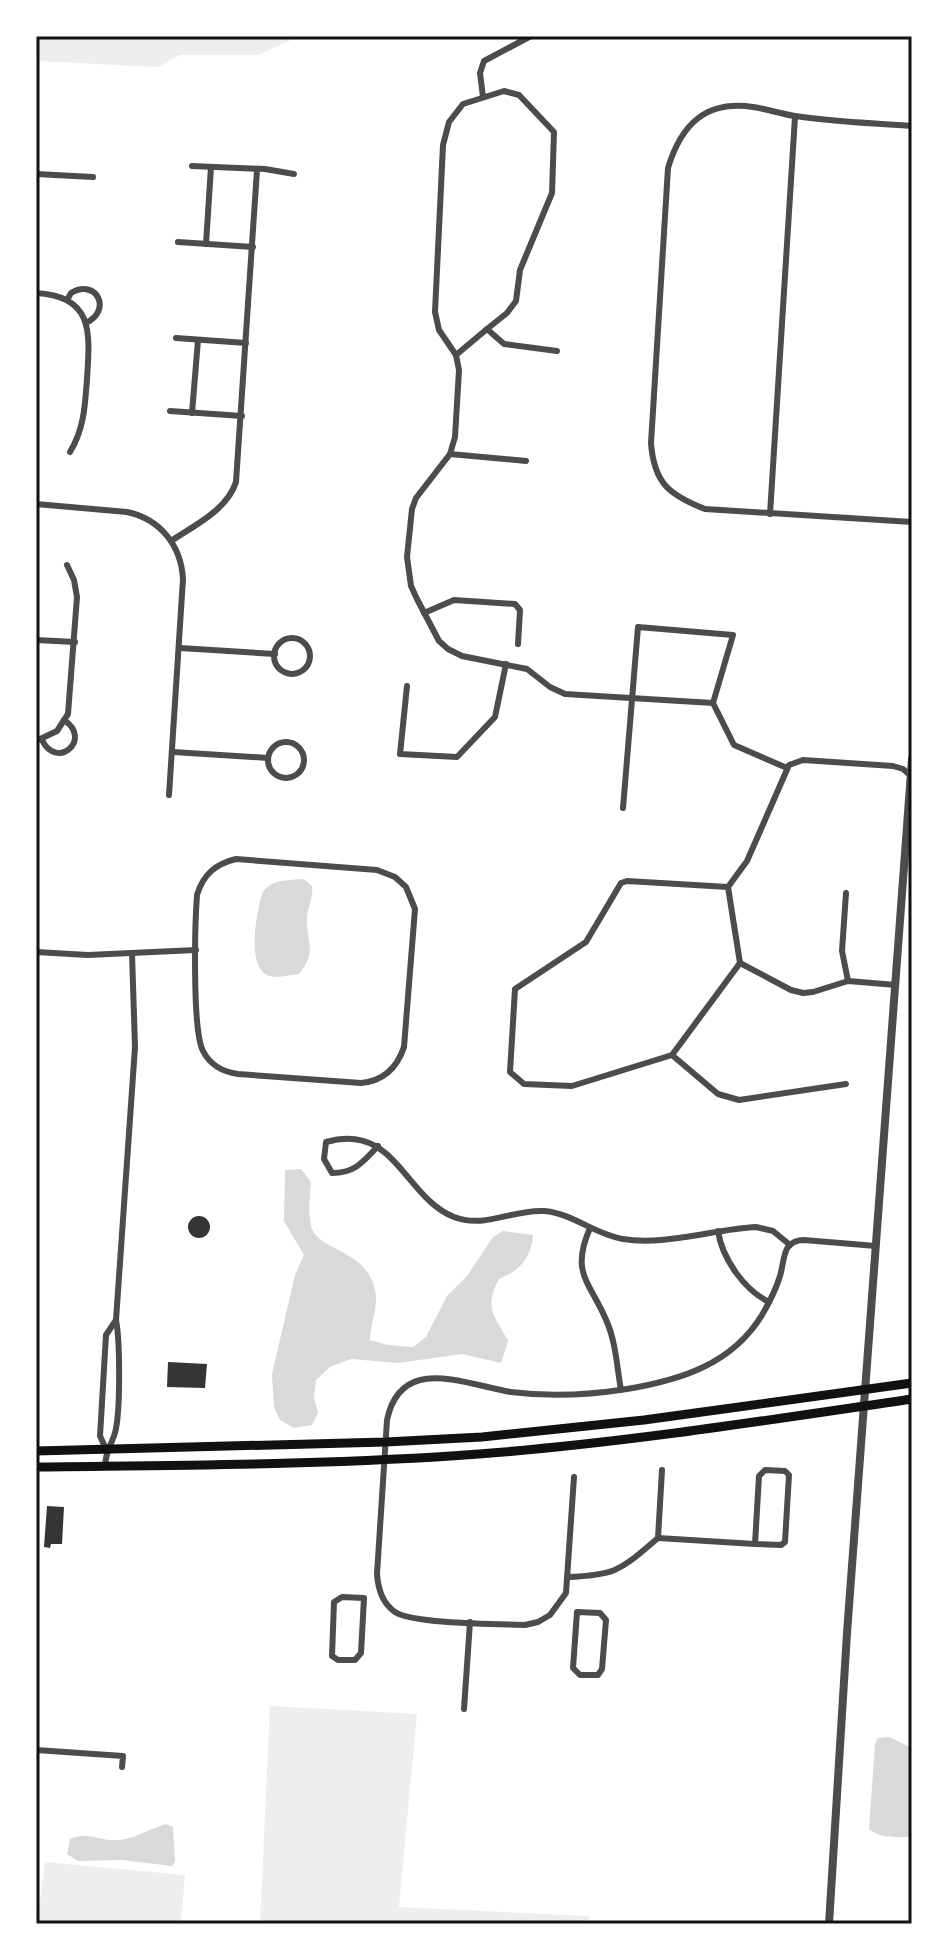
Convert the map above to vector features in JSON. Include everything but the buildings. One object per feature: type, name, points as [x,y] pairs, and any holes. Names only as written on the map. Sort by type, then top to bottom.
[{"type":"main road","points":[[36,1451],[386,1442],[559,1430],[912,1383]]},
{"type":"main road","points":[[36,1467],[384,1460],[584,1444],[912,1399]]},
{"type":"street","points":[[483,97],[480,73],[484,61],[531,36]]},
{"type":"street","points":[[456,355],[515,303],[520,270],[552,193],[554,131],[519,95],[504,91],[465,102],[456,110],[444,140],[435,312],[441,335],[456,355],[459,370],[456,428],[450,454],[416,498],[408,572],[411,586],[439,641],[462,656],[527,669],[565,694],[713,703]]},
{"type":"street","points":[[912,126],[795,117],[734,106],[715,108],[696,118],[682,131],[668,168],[651,443],[658,476],[677,497],[705,509],[912,522]]},
{"type":"street","points":[[770,514],[795,117]]},
{"type":"street","points":[[192,166],[294,174]]},
{"type":"street","points":[[206,244],[211,167]]},
{"type":"street","points":[[171,541],[219,508],[232,493],[238,474],[257,170]]},
{"type":"street","points":[[36,174],[93,177]]},
{"type":"street","points":[[178,242],[253,247]]},
{"type":"street","points":[[67,300],[77,289],[90,289],[98,297],[100,306],[95,318],[86,323]]},
{"type":"street","points":[[36,293],[54,294],[67,300],[78,309],[86,323],[90,342],[83,421],[70,452]]},
{"type":"street","points":[[487,329],[504,344],[557,351]]},
{"type":"street","points":[[176,338],[246,343]]},
{"type":"street","points":[[192,413],[198,340]]},
{"type":"street","points":[[170,411],[242,416]]},
{"type":"street","points":[[450,454],[526,461]]},
{"type":"street","points":[[36,504],[132,513],[154,523],[171,541],[183,570],[169,795]]},
{"type":"street","points":[[64,720],[73,727],[76,735],[72,746],[59,753],[50,751],[39,741],[55,732],[69,710],[76,588],[67,565]]},
{"type":"street","points":[[424,613],[454,600],[515,604],[520,610],[518,644]]},
{"type":"street","points":[[623,808],[638,628],[733,635],[713,703],[734,745],[787,768]]},
{"type":"street","points":[[296,639],[307,646],[310,659],[303,670],[290,674],[278,667],[275,654],[281,642],[296,639]]},
{"type":"street","points":[[36,640],[75,642]]},
{"type":"street","points":[[180,648],[275,654]]},
{"type":"street","points":[[407,686],[400,754],[457,757],[495,717],[506,664]]},
{"type":"street","points":[[284,742],[299,747],[304,757],[301,770],[285,778],[273,773],[268,758],[273,746],[284,742]]},
{"type":"street","points":[[173,752],[268,758]]},
{"type":"street","points":[[829,1924],[912,759]]},
{"type":"street","points":[[728,887],[621,883],[586,942],[515,989],[510,1072],[524,1084],[568,1087],[672,1055],[740,963],[728,887],[747,861],[787,768],[803,760],[878,765],[898,767],[911,777]]},
{"type":"street","points":[[245,859],[373,869],[395,877],[408,891],[414,904],[403,1051],[394,1068],[370,1082],[355,1083],[224,1071],[212,1063],[199,1043],[196,950],[198,890],[211,871],[227,861],[245,859]]},
{"type":"street","points":[[846,893],[842,951],[848,981]]},
{"type":"street","points":[[36,952],[88,955],[196,950]]},
{"type":"street","points":[[106,1449],[115,1435],[120,1340],[116,1320],[135,1063],[132,953]]},
{"type":"street","points":[[740,963],[791,990],[803,993],[848,981],[896,985]]},
{"type":"street","points":[[672,1055],[718,1094],[737,1100],[846,1084]]},
{"type":"street","points":[[378,1146],[346,1173],[332,1173],[324,1159],[326,1142],[341,1138],[378,1146],[435,1206],[465,1220],[484,1221],[545,1211],[611,1236],[639,1241],[765,1228],[777,1233],[790,1245]]},
{"type":"street","points":[[590,1228],[581,1249],[580,1264],[612,1336],[621,1390]]},
{"type":"street","points":[[718,1231],[725,1256],[754,1294],[769,1302]]},
{"type":"street","points":[[574,1477],[566,1593],[559,1605],[542,1620],[525,1625],[470,1622],[406,1617],[391,1609],[380,1592],[377,1574],[389,1410],[401,1390],[423,1379],[437,1378],[544,1395],[621,1390],[677,1379],[706,1367],[739,1342],[754,1325],[777,1286],[785,1252],[790,1245],[804,1240],[876,1246]]},
{"type":"street","points":[[105,1466],[106,1449],[100,1436],[106,1335],[116,1320]]},
{"type":"street","points":[[658,1538],[662,1470]]},
{"type":"street","points":[[567,1577],[615,1572],[658,1538],[755,1544],[780,1545],[785,1542],[789,1475],[785,1471],[765,1470],[760,1474],[755,1544]]},
{"type":"street","points":[[364,1598],[360,1656],[355,1660],[335,1659],[331,1652],[334,1602],[340,1596],[364,1598],[380,1592]]},
{"type":"street","points":[[575,1612],[600,1613],[605,1618],[602,1669],[598,1675],[577,1674],[573,1668],[575,1612]]},
{"type":"street","points":[[464,1709],[470,1622]]},
{"type":"street","points":[[36,1750],[123,1756],[122,1767]]},
{"type":"shaded area","points":[[36,36],[300,36],[258,55],[180,55],[158,67],[36,61]]},
{"type":"shaded area","points":[[304,879],[312,886],[307,918],[308,959],[299,974],[267,975],[257,961],[255,949],[262,894],[275,883]]},
{"type":"shaded area","points":[[301,1169],[311,1182],[311,1226],[316,1235],[352,1258],[370,1276],[376,1296],[370,1340],[413,1347],[426,1337],[447,1296],[467,1276],[493,1237],[503,1231],[533,1235],[527,1257],[513,1272],[499,1279],[494,1289],[491,1305],[508,1341],[501,1363],[462,1354],[398,1363],[351,1359],[330,1367],[316,1380],[314,1398],[318,1413],[312,1425],[294,1428],[280,1420],[274,1407],[272,1374],[295,1275],[304,1255],[284,1221],[285,1170]]},
{"type":"shaded area","points":[[270,1706],[417,1714],[399,1907],[589,1916],[588,1924],[260,1924]]},
{"type":"shaded area","points":[[889,1737],[912,1748],[912,1837],[884,1836],[869,1829],[875,1744],[878,1738]]},
{"type":"shaded area","points":[[166,1824],[173,1827],[175,1861],[172,1866],[122,1860],[78,1861],[67,1854],[70,1839],[75,1837],[124,1839]]},
{"type":"shaded area","points":[[45,1862],[185,1875],[181,1924],[37,1924]]}]
